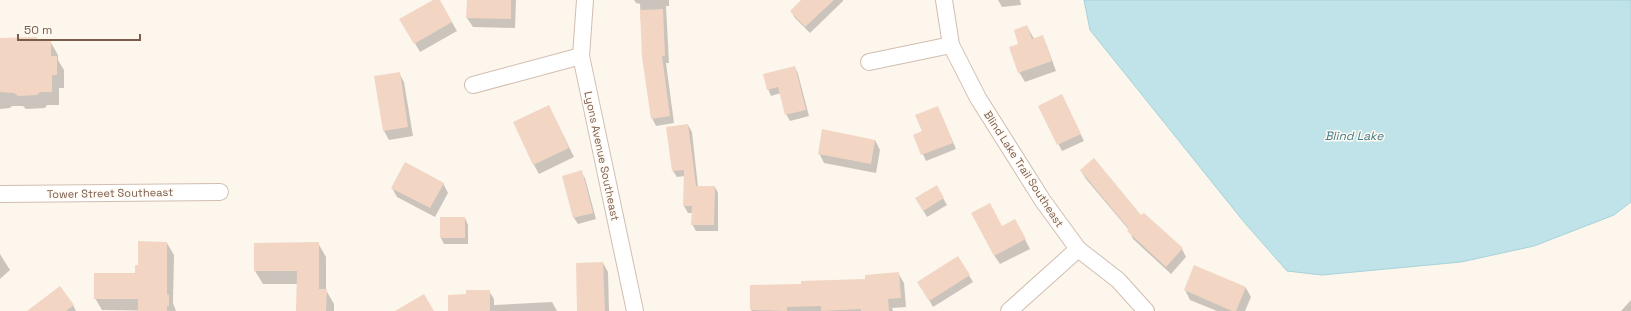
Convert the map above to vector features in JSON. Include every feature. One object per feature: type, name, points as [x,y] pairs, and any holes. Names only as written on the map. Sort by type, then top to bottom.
[{"type":"street","name":"Lyons Avenue Southeast","points":[[585,0],[581,56],[635,311]]},
{"type":"street","name":"Blind Lake Trail Southeast","points":[[944,0],[951,45],[978,98],[1043,201],[1078,249],[1118,280],[1146,311]]},
{"type":"street","points":[[869,62],[951,45]]},
{"type":"street","points":[[473,85],[581,56]]},
{"type":"street","name":"Tower Street Southeast","points":[[0,194],[220,192]]},
{"type":"street","points":[[1009,311],[1078,249]]},
{"type":"water","name":"Blind Lake","points":[[1084,0],[1631,0],[1631,202],[1614,215],[1534,246],[1461,262],[1322,275],[1287,271],[1244,222],[1090,30]]},
{"type":"building","points":[[433,0],[440,0],[452,22],[414,44],[399,19]]},
{"type":"building","points":[[467,0],[511,0],[511,19],[466,18]]},
{"type":"building","points":[[801,0],[834,0],[805,27],[790,11]]},
{"type":"building","points":[[663,9],[665,56],[662,56],[670,116],[651,119],[642,57],[640,10]]},
{"type":"building","points":[[1027,25],[1032,39],[1043,35],[1052,61],[1018,73],[1009,47],[1018,44],[1014,30]]},
{"type":"building","points":[[36,37],[39,40],[51,40],[51,56],[57,56],[57,75],[52,75],[52,92],[40,92],[37,95],[18,96],[14,93],[0,92],[0,38]]},
{"type":"building","points":[[795,66],[806,110],[785,115],[778,87],[767,90],[763,74]]},
{"type":"building","points":[[400,72],[408,127],[383,131],[374,76]]},
{"type":"building","points":[[1062,94],[1081,134],[1057,145],[1038,106]]},
{"type":"building","points":[[549,105],[569,148],[533,165],[513,122]]},
{"type":"building","points":[[938,106],[953,143],[921,155],[913,135],[922,131],[915,115]]},
{"type":"building","points":[[688,124],[696,186],[715,186],[714,225],[691,225],[692,206],[683,206],[684,170],[672,171],[666,127]]},
{"type":"building","points":[[822,129],[875,140],[871,164],[818,154]]},
{"type":"building","points":[[1094,158],[1141,215],[1144,213],[1183,248],[1166,267],[1127,231],[1129,229],[1080,170]]},
{"type":"building","points":[[405,162],[444,183],[430,208],[391,188]]},
{"type":"building","points":[[582,170],[593,213],[573,218],[562,176]]},
{"type":"building","points":[[937,185],[944,198],[923,211],[915,198]]},
{"type":"building","points":[[990,203],[1002,226],[1015,219],[1026,239],[994,256],[971,213]]},
{"type":"building","points":[[440,217],[465,217],[465,238],[440,238]]},
{"type":"building","points":[[138,241],[167,242],[167,294],[169,295],[169,306],[167,306],[167,311],[138,311],[138,299],[94,299],[94,273],[135,273],[135,265],[138,265]]},
{"type":"building","points":[[319,242],[319,289],[327,289],[326,311],[296,311],[297,271],[254,271],[254,243]]},
{"type":"building","points":[[958,256],[970,275],[929,301],[917,282]]},
{"type":"building","points":[[603,262],[605,311],[577,311],[576,263]]},
{"type":"building","points":[[1194,265],[1246,287],[1236,311],[1232,311],[1184,290]]},
{"type":"building","points":[[899,272],[901,298],[888,299],[889,311],[861,311],[861,309],[821,311],[821,306],[787,307],[787,311],[750,310],[750,285],[801,284],[801,281],[865,279],[865,275]]},
{"type":"building","points":[[60,286],[74,305],[66,311],[27,311]]},
{"type":"building","points":[[466,290],[490,290],[490,311],[448,311],[448,295],[466,294]]},
{"type":"building","points":[[424,294],[434,311],[395,311]]}]
